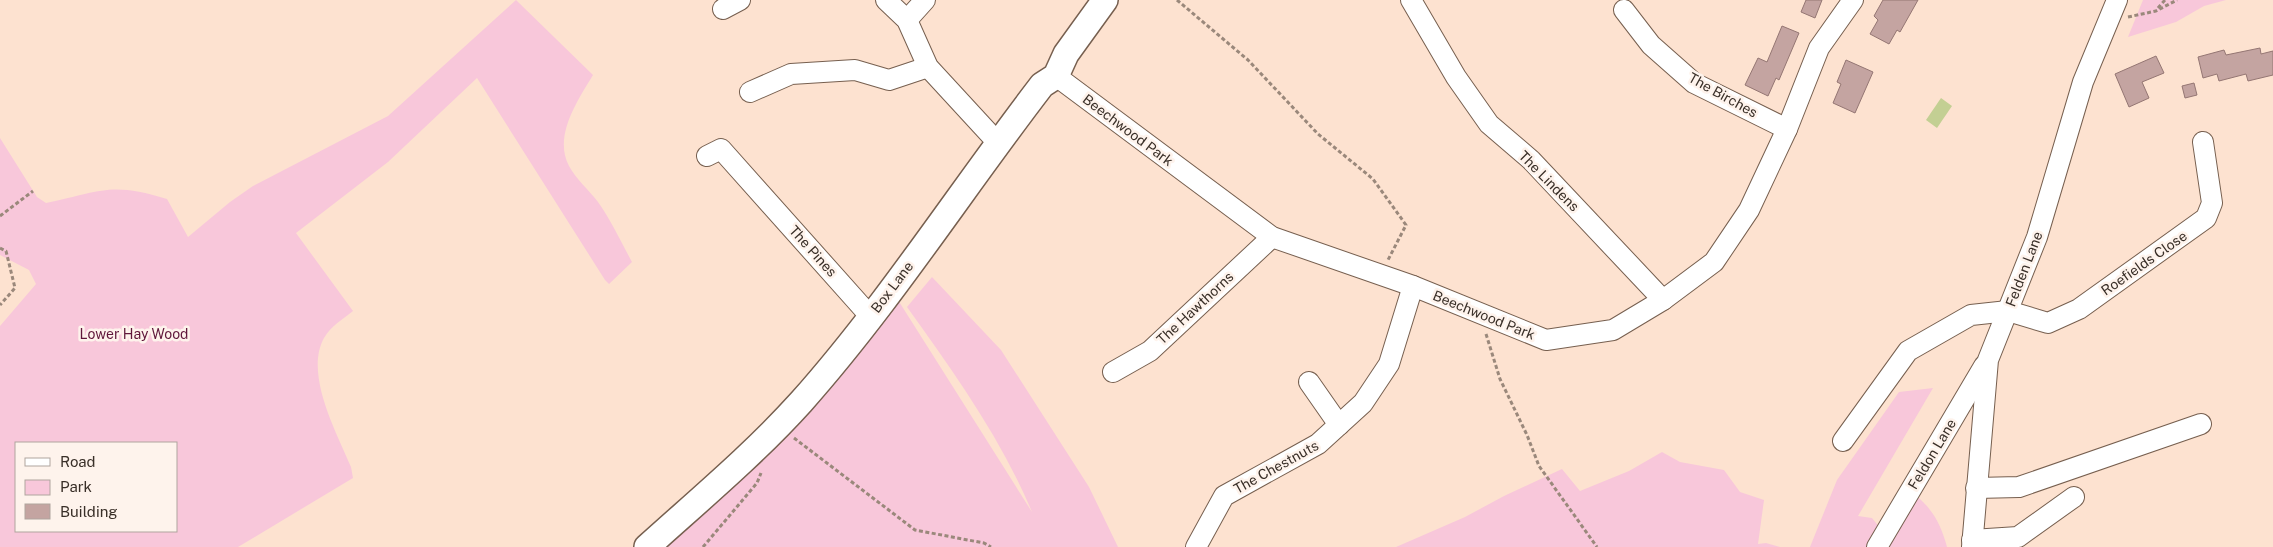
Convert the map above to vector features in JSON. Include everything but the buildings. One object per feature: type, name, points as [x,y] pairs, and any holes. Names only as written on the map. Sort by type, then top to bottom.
[{"type":"main road","name":"Box Lane","points":[[646,547],[778,425],[801,401],[870,316],[1042,85],[1056,76],[1066,54],[1106,0]]},
{"type":"street","points":[[886,0],[906,20],[928,66],[998,143]]},
{"type":"street","points":[[906,20],[925,0]]},
{"type":"street","name":"The Lindens","points":[[1410,0],[1456,77],[1489,124],[1531,160],[1663,300]]},
{"type":"street","name":"Beechwood Park","points":[[1056,76],[1272,237],[1414,286],[1546,340],[1613,330],[1663,300],[1714,262],[1749,210],[1787,129],[1819,48],[1853,0]]},
{"type":"street","name":"Felden Lane","points":[[1972,544],[1988,360],[2037,237],[2083,82],[2117,0]]},
{"type":"street","name":"The Birches","points":[[1624,10],[1651,46],[1694,83],[1787,129]]},
{"type":"street","points":[[750,92],[791,74],[855,70],[889,80],[928,66]]},
{"type":"street","name":"Roefields Close","points":[[2008,311],[2048,323],[2079,309],[2206,218],[2212,203],[2203,142]]},
{"type":"street","name":"The Pines","points":[[706,156],[721,149],[870,316]]},
{"type":"street","name":"The Hawthorns","points":[[1113,372],[1150,351],[1272,237]]},
{"type":"street","name":"The Chestnuts","points":[[1196,547],[1224,496],[1318,444],[1362,403],[1389,364],[1414,286]]},
{"type":"street","points":[[1843,441],[1908,351],[1971,315],[2008,311]]},
{"type":"street","name":"Feldon Lane","points":[[1877,547],[1988,360]]},
{"type":"street","points":[[1309,382],[1339,425]]},
{"type":"street","points":[[1976,488],[2019,487],[2201,424]]},
{"type":"street","points":[[1972,544],[2018,537],[2074,498]]},
{"type":"path","points":[[1177,0],[1248,60],[1318,134],[1373,179],[1406,225],[1379,275]]},
{"type":"path","points":[[2156,11],[2165,0]]},
{"type":"path","points":[[2108,21],[2156,11],[2177,0]]},
{"type":"path","points":[[0,216],[33,191]]},
{"type":"path","points":[[0,248],[6,251],[15,288],[0,305]]},
{"type":"path","points":[[1480,314],[1500,379],[1527,435],[1539,466],[1598,547]]},
{"type":"path","points":[[778,425],[915,530],[984,543],[991,547]]},
{"type":"path","points":[[703,547],[757,483],[763,466]]},
{"type":"path","points":[[984,543],[987,547]]},
{"type":"green space","name":"Lower Hay Wood","points":[[516,0],[593,75],[569,119],[564,143],[565,155],[572,171],[603,209],[632,262],[609,284],[605,280],[477,78],[388,162],[296,233],[353,311],[334,326],[324,338],[319,352],[318,369],[325,403],[351,467],[353,478],[238,547],[0,547],[0,326],[36,284],[29,270],[0,255],[0,138],[37,197],[46,203],[105,190],[132,190],[167,199],[188,237],[230,202],[253,186],[388,116]]},
{"type":"green space","points":[[2143,0],[2226,0],[2204,6],[2176,22],[2128,37]]},
{"type":"green space","points":[[932,277],[1001,350],[1089,487],[1118,547],[661,547],[898,300],[1032,512],[991,431],[959,380],[907,307]]},
{"type":"green space","points":[[1933,388],[1858,516],[1872,518],[1880,528],[1875,547],[1810,547],[1837,480],[1899,392]]},
{"type":"green space","points":[[1662,452],[1680,462],[1724,470],[1740,492],[1764,500],[1758,544],[1766,543],[1780,547],[1396,547],[1465,517],[1504,496],[1562,469],[1580,491],[1629,471]]},
{"type":"green space","points":[[1915,495],[1936,518],[1947,547],[1884,547]]},
{"type":"shaded area","points":[[1941,98],[1952,106],[1937,128],[1926,120]]}]
